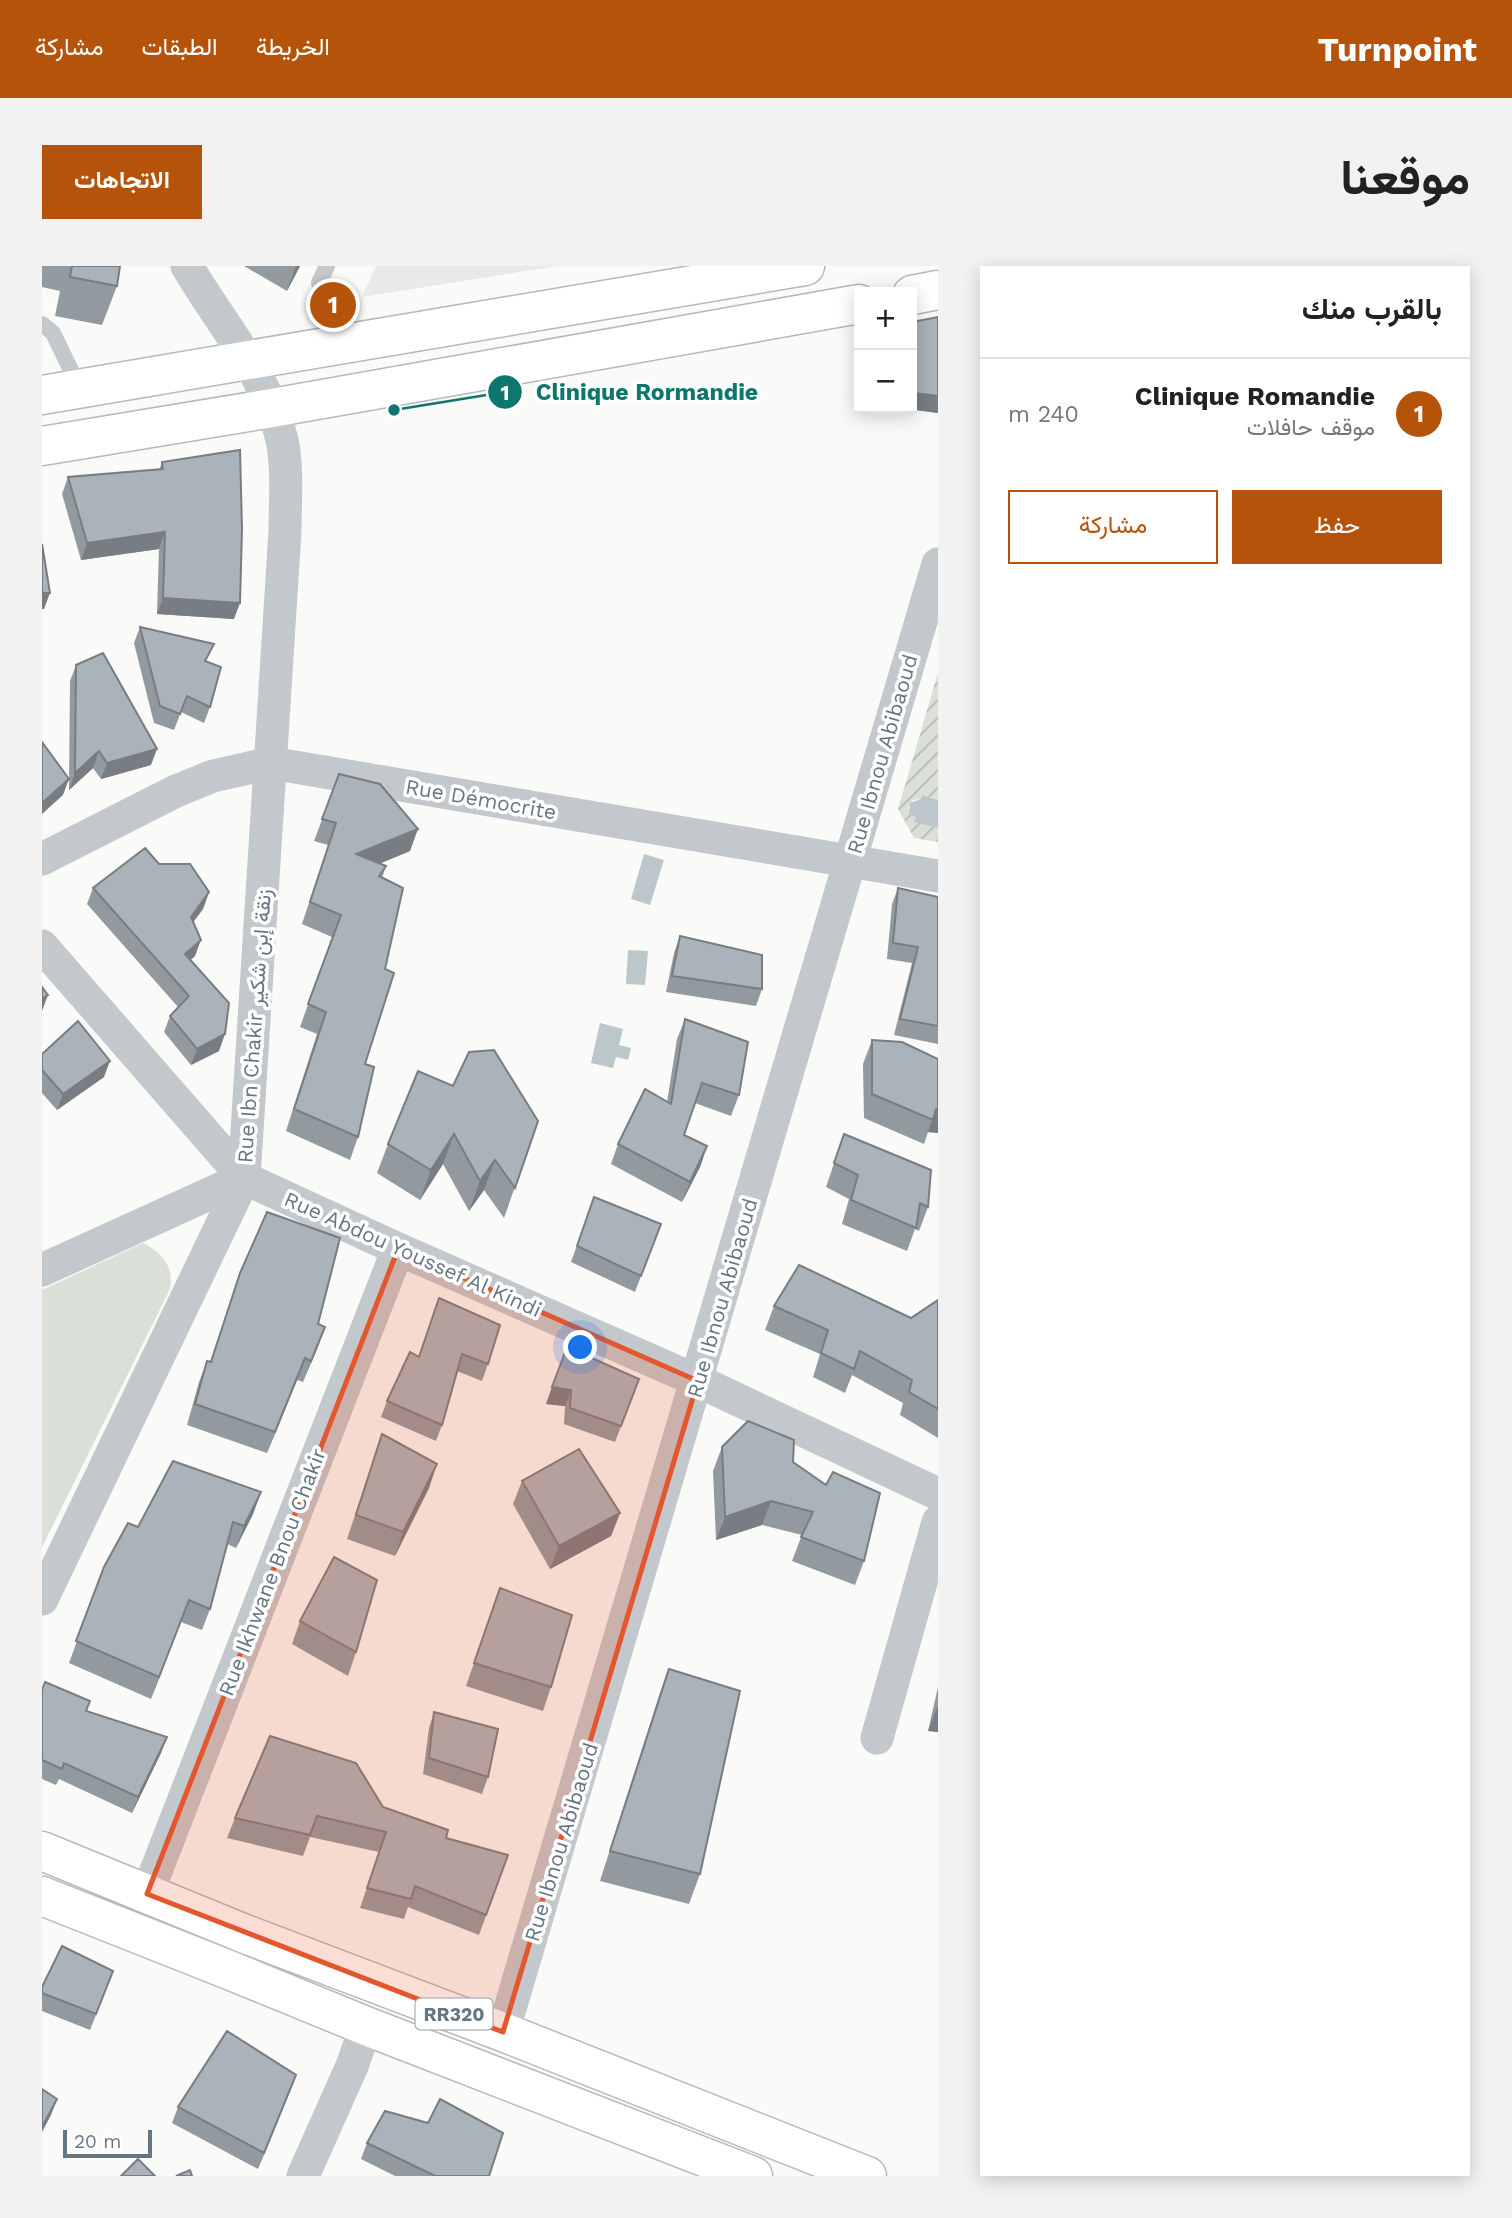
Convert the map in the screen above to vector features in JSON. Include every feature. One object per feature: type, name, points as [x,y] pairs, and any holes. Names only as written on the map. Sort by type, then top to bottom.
[{"type":"main road","points":[[42,395],[805,266]]},
{"type":"main road","points":[[917,294],[938,290]]},
{"type":"main road","points":[[42,446],[854,305]]},
{"type":"main road","name":"RR320","points":[[42,1852],[867,2176]]},
{"type":"main road","name":"RR320","points":[[42,1896],[752,2176]]},
{"type":"street","name":"Rue Ibn Chakir زنقة إبن شكير","points":[[42,1599],[244,1178],[285,520],[283,442],[272,408],[249,361],[187,266]]},
{"type":"street","name":"Rue Ibnou Abibaoud","points":[[503,2032],[938,564]]},
{"type":"street","name":"Rue Démocrite","points":[[42,859],[176,791],[213,776],[271,763],[938,876]]},
{"type":"street","name":"Rue Abdou Youssef Al Kindi","points":[[42,946],[244,1178],[698,1381],[938,1494]]},
{"type":"street","points":[[42,1270],[244,1178]]},
{"type":"street","name":"Rue Ikhwane Bnou Chakir","points":[[147,1894],[398,1249]]},
{"type":"street","points":[[877,1738],[938,1522]]},
{"type":"street","points":[[303,2176],[352,2066],[366,2026]]},
{"type":"lane","points":[[318,283],[327,266]]},
{"type":"lane","points":[[42,324],[53,333],[80,389]]},
{"type":"highlighted area","points":[[398,1249],[698,1381],[503,2032],[147,1894]]},
{"type":"shaded area","points":[[376,266],[557,266],[362,297]]},
{"type":"shaded area","points":[[938,673],[938,800],[922,795],[921,799],[913,800],[908,808],[916,817],[915,822],[938,828],[938,842],[914,838],[898,809]]},
{"type":"shaded area","points":[[922,795],[938,800],[938,828],[914,822],[916,817],[909,813],[910,803],[921,799]]},
{"type":"shaded area","points":[[644,854],[664,860],[650,905],[631,899]]},
{"type":"shaded area","points":[[628,950],[648,951],[645,985],[626,984]]},
{"type":"shaded area","points":[[600,1023],[623,1029],[619,1045],[631,1048],[628,1060],[616,1057],[613,1068],[591,1063]]},
{"type":"shaded area","points":[[143,1243],[156,1251],[166,1262],[170,1274],[170,1289],[42,1547],[42,1290]]},
{"type":"building","points":[[72,266],[120,266],[117,286],[70,277]]},
{"type":"building","points":[[938,317],[938,396],[917,393],[917,321]]},
{"type":"building","points":[[240,450],[240,603],[163,598],[165,532],[87,543],[68,477],[163,469],[162,462]]},
{"type":"building","points":[[42,544],[50,593],[42,593]]},
{"type":"building","points":[[140,627],[214,644],[205,661],[221,667],[210,707],[187,696],[180,714],[160,706]]},
{"type":"building","points":[[103,653],[157,749],[107,763],[99,751],[75,773],[76,665]]},
{"type":"building","points":[[42,742],[69,779],[42,803]]},
{"type":"building","points":[[339,774],[380,784],[418,829],[356,854],[386,866],[379,876],[403,888],[385,969],[394,973],[365,1064],[374,1067],[358,1137],[294,1109],[326,1012],[308,1004],[341,915],[310,902],[336,823],[322,819]]},
{"type":"building","points":[[145,848],[159,864],[190,864],[209,892],[191,917],[201,940],[185,954],[229,1003],[225,1034],[197,1049],[170,1016],[189,996],[93,888]]},
{"type":"building","points":[[898,888],[938,897],[938,1026],[900,1019],[918,947],[893,943]]},
{"type":"building","points":[[680,936],[762,955],[762,989],[672,976]]},
{"type":"building","points":[[42,987],[48,995],[42,999]]},
{"type":"building","points":[[685,1019],[748,1042],[739,1095],[702,1083],[684,1135],[707,1146],[690,1182],[618,1144],[645,1089],[671,1104]]},
{"type":"building","points":[[78,1021],[110,1061],[63,1094],[42,1070],[42,1054]]},
{"type":"building","points":[[872,1040],[902,1042],[938,1059],[938,1109],[933,1120],[872,1094]]},
{"type":"building","points":[[494,1050],[538,1121],[515,1188],[495,1160],[480,1181],[454,1134],[431,1170],[388,1144],[418,1071],[453,1086],[469,1052]]},
{"type":"building","points":[[844,1134],[931,1170],[928,1207],[920,1203],[916,1228],[851,1200],[858,1175],[834,1163]]},
{"type":"building","points":[[594,1197],[661,1224],[641,1276],[577,1246]]},
{"type":"building","points":[[267,1212],[340,1238],[318,1324],[325,1327],[311,1361],[305,1358],[275,1432],[195,1404],[207,1361],[211,1362],[240,1273]]},
{"type":"building","points":[[799,1265],[911,1318],[938,1300],[938,1409],[909,1392],[912,1380],[860,1351],[854,1369],[821,1353],[828,1330],[774,1306]]},
{"type":"building","points":[[439,1298],[500,1325],[488,1364],[462,1354],[442,1425],[387,1401],[410,1352],[419,1357]]},
{"type":"building","points":[[567,1347],[639,1379],[621,1426],[570,1408],[571,1390],[552,1387]]},
{"type":"building","points":[[748,1421],[794,1440],[793,1462],[826,1485],[833,1472],[880,1493],[864,1561],[801,1537],[813,1512],[771,1501],[725,1517],[722,1447]]},
{"type":"building","points":[[382,1434],[437,1464],[403,1532],[356,1515]]},
{"type":"building","points":[[579,1449],[620,1513],[559,1546],[522,1481]]},
{"type":"building","points":[[173,1461],[261,1492],[244,1526],[233,1522],[210,1609],[189,1600],[159,1677],[76,1641],[104,1567],[128,1523],[138,1527]]},
{"type":"building","points":[[334,1557],[377,1580],[356,1652],[300,1621]]},
{"type":"building","points":[[500,1588],[572,1615],[551,1687],[474,1663]]},
{"type":"building","points":[[669,1669],[740,1691],[700,1874],[610,1851]]},
{"type":"building","points":[[45,1682],[90,1701],[86,1711],[167,1737],[138,1797],[64,1763],[62,1769],[42,1760],[42,1690]]},
{"type":"building","points":[[434,1712],[498,1729],[488,1777],[429,1758]]},
{"type":"building","points":[[270,1736],[356,1763],[383,1807],[448,1830],[446,1838],[508,1855],[486,1915],[415,1886],[411,1899],[367,1888],[386,1832],[317,1816],[310,1835],[235,1818]]},
{"type":"building","points":[[62,1946],[113,1971],[96,2014],[42,1993],[42,1987]]},
{"type":"building","points":[[227,2031],[296,2075],[264,2153],[178,2107]]},
{"type":"building","points":[[42,2089],[57,2099],[42,2127]]},
{"type":"building","points":[[440,2099],[503,2133],[489,2176],[435,2176],[367,2143],[385,2111],[428,2123]]},
{"type":"building","points":[[138,2159],[155,2176],[121,2176]]},
{"type":"building","points":[[190,2170],[192,2176],[176,2176]]},
{"type":"place","name":"Clinique Romandie","points":[[333,305]]},
{"type":"place","name":"Clinique Rormandie","points":[[394,410]]}]
